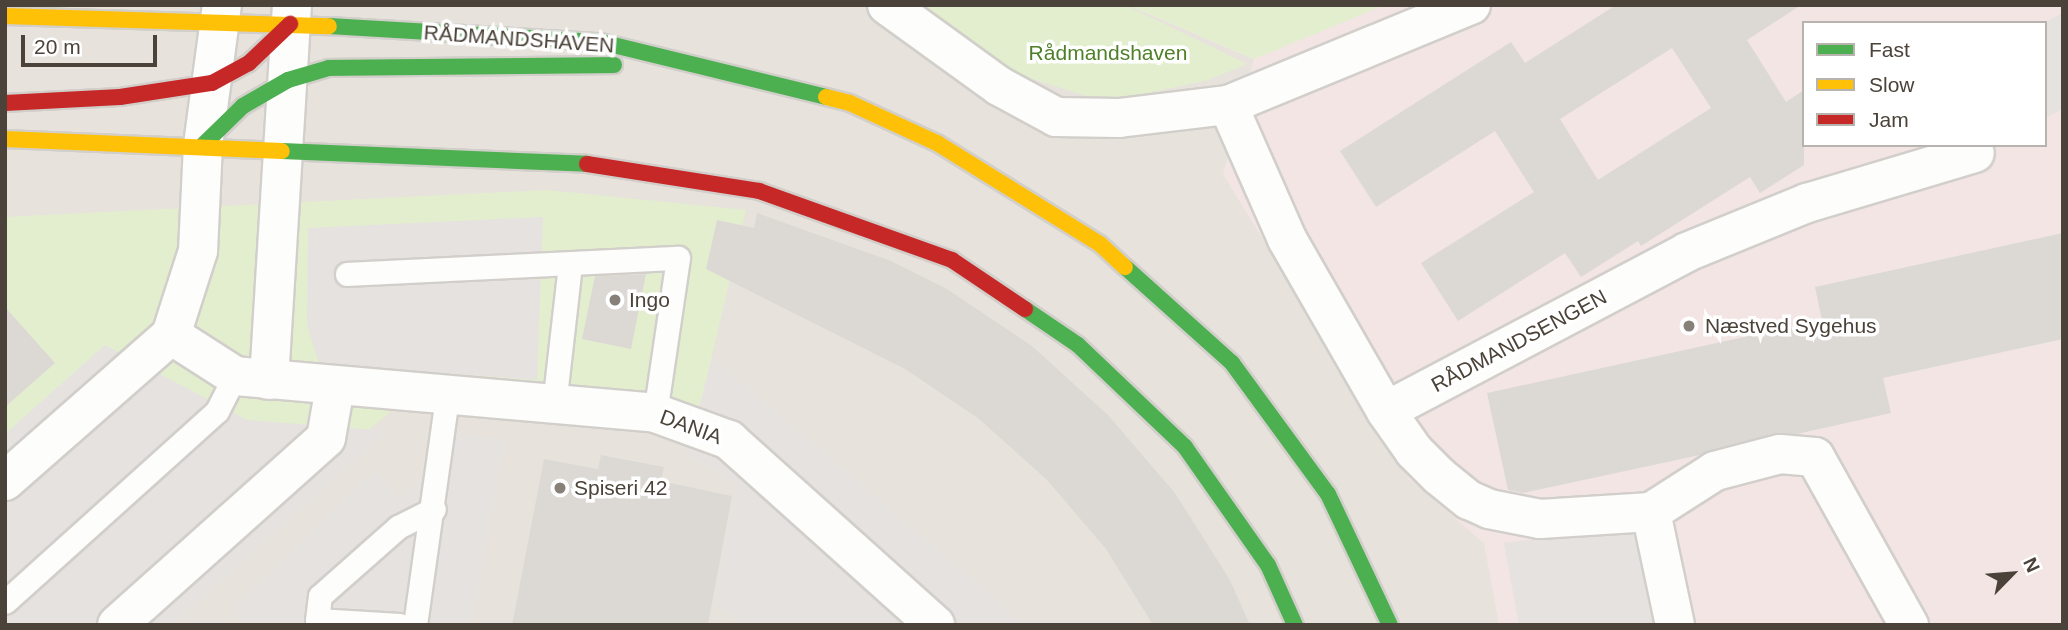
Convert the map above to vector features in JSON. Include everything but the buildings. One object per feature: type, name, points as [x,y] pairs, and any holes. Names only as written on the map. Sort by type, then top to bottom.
[{"type":"main road","name":"RÅDMANDSHAVEN","points":[[5,16],[291,14],[601,42],[696,63],[850,103],[937,143],[1100,244],[1232,363],[1328,494],[1391,625]]},
{"type":"main road","points":[[5,103],[120,97],[212,83],[249,63],[291,14]]},
{"type":"main road","points":[[203,145],[243,106],[288,80],[330,68],[696,63]]},
{"type":"main road","points":[[5,139],[281,148],[631,169],[759,191],[952,260],[1078,345],[1185,447],[1268,565],[1296,625]]},
{"type":"street","points":[[887,5],[999,86],[1056,117],[1119,118],[1228,105],[1471,5]]},
{"type":"street","points":[[5,481],[171,335],[198,251],[203,145],[220,14]]},
{"type":"street","points":[[252,378],[281,148],[291,14]]},
{"type":"street","points":[[1228,105],[1287,239],[1386,411],[1414,451],[1469,500],[1489,509],[1540,519],[1651,512],[1715,471],[1780,454],[1815,457],[1909,625]]},
{"type":"street","name":"RÅDMANDSENGEN","points":[[1386,411],[1687,252],[1807,203],[1975,153]]},
{"type":"street","name":"DANIA","points":[[171,335],[252,378],[654,413],[729,440],[935,625]]},
{"type":"street","points":[[117,625],[326,438],[335,387]]},
{"type":"street","points":[[1651,512],[1675,625]]},
{"type":"lane","points":[[347,275],[678,258],[654,413]]},
{"type":"lane","points":[[554,405],[570,264]]},
{"type":"lane","points":[[5,602],[252,378]]},
{"type":"lane","points":[[415,625],[434,509],[447,397]]},
{"type":"lane","points":[[399,625],[313,622],[320,596],[398,527],[434,509]]},
{"type":"shaded area","points":[[5,5],[1128,5],[1254,59],[1385,5],[2063,5],[2063,625],[5,625]]},
{"type":"shaded area","name":"Næstved Sygehus","points":[[1385,5],[2063,5],[2063,625],[1499,625],[1484,543],[1409,479],[1223,174],[1254,59]]},
{"type":"shaded area","points":[[2063,13],[2063,109],[2047,117],[2047,21]]},
{"type":"shaded area","points":[[543,217],[537,380],[319,364],[307,325],[308,228]]},
{"type":"shaded area","points":[[105,345],[247,420],[387,431],[172,625],[5,625],[5,434]]},
{"type":"shaded area","points":[[712,358],[1025,625],[745,625],[716,606],[736,484],[687,453]]},
{"type":"shaded area","points":[[427,432],[505,439],[471,625],[242,625],[234,607],[375,470],[399,498],[427,474]]},
{"type":"shaded area","points":[[1660,524],[1681,625],[1519,625],[1504,543]]},
{"type":"green space","name":"Rådmandshaven","points":[[920,5],[1125,5],[1247,64],[1208,80],[1106,102],[1007,71]]},
{"type":"green space","points":[[1128,5],[1385,5],[1254,59]]},
{"type":"green space","points":[[547,190],[746,210],[697,420],[409,396],[165,601],[5,625],[5,217]]},
{"type":"traffic: fast","points":[[329,26],[601,42],[826,97]]},
{"type":"traffic: fast","points":[[203,145],[243,106],[288,80],[329,68],[614,65]]},
{"type":"traffic: fast","points":[[282,151],[587,164]]},
{"type":"traffic: fast","points":[[1125,267],[1232,363],[1328,494],[1390,625]]},
{"type":"traffic: fast","points":[[1025,309],[1078,345],[1185,447],[1268,565],[1295,625]]},
{"type":"traffic: slow","points":[[5,16],[329,26]]},
{"type":"traffic: slow","points":[[826,97],[850,103],[937,143],[1100,244],[1125,267]]},
{"type":"traffic: slow","points":[[5,139],[282,151]]},
{"type":"traffic: jam","points":[[5,103],[120,97],[212,83],[249,63],[290,24]]},
{"type":"traffic: jam","points":[[587,164],[759,191],[952,260],[1025,309]]},
{"type":"place","name":"Ingo","points":[[615,300]]},
{"type":"place","name":"Næstved Sygehus","points":[[1689,326]]},
{"type":"place","name":"Spiseri 42","points":[[560,488]]}]
